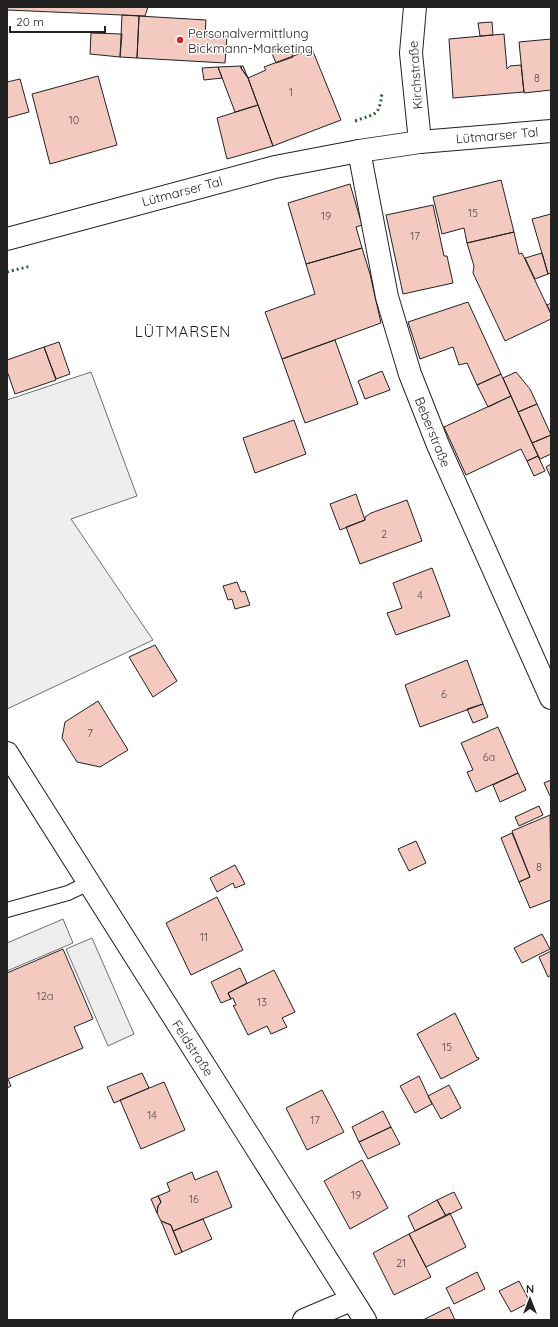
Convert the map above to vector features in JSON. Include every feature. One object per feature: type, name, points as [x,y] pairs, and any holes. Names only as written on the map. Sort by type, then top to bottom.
[{"type":"street","name":"Kirchstraße","points":[[415,7],[412,53],[420,142]]},
{"type":"street","name":"Lütmarser Tal","points":[[7,239],[274,167],[359,151],[420,142],[551,130]]},
{"type":"street","name":"Beberstraße","points":[[359,151],[388,297],[410,374],[438,445],[551,698]]},
{"type":"street","name":"Feldstraße","points":[[7,753],[14,779],[89,883],[365,1320]]},
{"type":"street","points":[[304,1320],[351,1300]]},
{"type":"lane","points":[[7,910],[68,893],[89,883]]},
{"type":"shaded area","points":[[91,372],[137,496],[71,519],[153,640],[7,709],[7,400]]},
{"type":"shaded area","points":[[63,919],[73,943],[7,971],[7,943]]},
{"type":"shaded area","points":[[92,938],[134,1034],[108,1046],[66,949]]},
{"type":"building","points":[[7,7],[148,7],[145,16],[7,10]]},
{"type":"building","points":[[122,15],[139,16],[137,58],[120,57]]},
{"type":"building","points":[[139,16],[206,20],[205,35],[227,36],[225,63],[137,58]]},
{"type":"building","points":[[492,22],[493,35],[480,36],[478,23]]},
{"type":"building","points":[[91,33],[122,34],[120,57],[90,54]]},
{"type":"building","points":[[504,34],[507,69],[510,66],[521,65],[524,92],[453,98],[449,39]]},
{"type":"building","points":[[551,39],[551,90],[524,93],[519,42]]},
{"type":"building","points":[[289,45],[293,57],[276,63],[271,51]]},
{"type":"building","points":[[312,49],[341,120],[273,146],[248,78],[266,70],[264,67]]},
{"type":"building","points":[[241,66],[243,66],[248,78],[241,68]]},
{"type":"building","points":[[241,66],[248,78],[258,105],[235,112],[218,67]]},
{"type":"building","points":[[218,67],[222,78],[204,80],[202,68]]},
{"type":"building","points":[[98,76],[117,145],[50,164],[32,94]]},
{"type":"building","points":[[20,79],[29,112],[7,118],[7,82]]},
{"type":"building","points":[[258,105],[273,146],[227,159],[217,118]]},
{"type":"building","points":[[501,180],[514,232],[467,243],[464,228],[442,234],[433,197]]},
{"type":"building","points":[[350,184],[362,225],[356,227],[362,248],[306,264],[288,203]]},
{"type":"building","points":[[433,205],[444,256],[447,256],[453,283],[403,294],[386,215]]},
{"type":"building","points":[[551,214],[551,273],[548,274],[532,219]]},
{"type":"building","points":[[514,232],[519,254],[522,253],[551,314],[551,319],[505,341],[473,273],[474,266],[467,243]]},
{"type":"building","points":[[362,248],[370,274],[381,323],[282,359],[265,312],[315,294],[306,264]]},
{"type":"building","points":[[542,253],[548,274],[535,279],[525,258]]},
{"type":"building","points":[[468,302],[501,374],[477,385],[467,363],[459,365],[453,347],[420,359],[408,322]]},
{"type":"building","points":[[551,303],[551,314],[547,305]]},
{"type":"building","points":[[335,340],[358,404],[305,423],[282,359]]},
{"type":"building","points":[[59,342],[70,374],[56,379],[44,347]]},
{"type":"building","points":[[44,347],[56,380],[15,394],[7,371],[7,360]]},
{"type":"building","points":[[382,371],[390,390],[365,399],[358,381]]},
{"type":"building","points":[[516,372],[530,389],[537,404],[518,412],[503,378]]},
{"type":"building","points":[[501,374],[511,396],[488,407],[477,385]]},
{"type":"building","points":[[511,396],[538,456],[527,461],[521,449],[466,475],[444,427]]},
{"type":"building","points":[[537,404],[551,435],[532,443],[518,412]]},
{"type":"building","points":[[294,420],[306,454],[255,473],[243,438]]},
{"type":"building","points":[[551,435],[551,454],[540,459],[532,443]]},
{"type":"building","points":[[538,456],[545,471],[534,476],[527,461]]},
{"type":"building","points":[[551,464],[551,478],[546,467]]},
{"type":"building","points":[[356,494],[365,520],[340,530],[330,504]]},
{"type":"building","points":[[407,500],[422,541],[360,564],[346,527],[365,520],[365,517],[371,513]]},
{"type":"building","points":[[432,568],[450,616],[396,635],[387,613],[402,608],[393,583]]},
{"type":"building","points":[[237,582],[241,592],[245,591],[250,605],[235,609],[232,599],[228,600],[223,586]]},
{"type":"building","points":[[155,645],[177,681],[153,697],[129,657]]},
{"type":"building","points":[[467,660],[483,704],[420,727],[405,685]]},
{"type":"building","points":[[98,701],[128,750],[100,767],[77,762],[62,738],[65,722]]},
{"type":"building","points":[[483,704],[488,717],[473,723],[467,709]]},
{"type":"building","points":[[498,727],[518,773],[476,792],[467,772],[473,770],[461,743]]},
{"type":"building","points":[[518,773],[526,790],[500,802],[493,785]]},
{"type":"building","points":[[551,780],[551,795],[550,796],[544,783]]},
{"type":"building","points":[[539,806],[543,815],[519,826],[515,817]]},
{"type":"building","points":[[550,815],[551,900],[530,908],[519,882],[530,877],[512,831]]},
{"type":"building","points":[[512,833],[530,877],[519,882],[501,838]]},
{"type":"building","points":[[416,841],[426,863],[409,871],[398,849]]},
{"type":"building","points":[[235,865],[245,884],[235,888],[233,883],[217,892],[210,878]]},
{"type":"building","points":[[217,897],[243,950],[191,975],[166,923]]},
{"type":"building","points":[[542,934],[550,949],[522,963],[514,948]]},
{"type":"building","points":[[63,949],[93,1019],[74,1027],[83,1048],[8,1079],[11,1086],[7,1088],[7,973]]},
{"type":"building","points":[[551,951],[551,975],[548,977],[539,957]]},
{"type":"building","points":[[240,968],[247,983],[228,993],[231,999],[221,1003],[211,982]]},
{"type":"building","points":[[274,970],[295,1012],[282,1018],[287,1027],[271,1034],[267,1026],[248,1035],[233,1006],[236,1005],[233,998],[231,999],[228,993]]},
{"type":"building","points":[[455,1013],[477,1058],[478,1057],[479,1059],[441,1079],[417,1034]]},
{"type":"building","points":[[142,1073],[149,1088],[114,1103],[107,1087]]},
{"type":"building","points":[[419,1076],[432,1104],[415,1113],[400,1086]]},
{"type":"building","points":[[164,1082],[185,1130],[141,1149],[120,1100]]},
{"type":"building","points":[[449,1085],[461,1108],[441,1119],[428,1096]]},
{"type":"building","points":[[322,1090],[344,1132],[307,1150],[286,1108]]},
{"type":"building","points":[[383,1111],[391,1127],[359,1142],[352,1127]]},
{"type":"building","points":[[391,1127],[400,1144],[368,1159],[359,1142]]},
{"type":"building","points":[[362,1160],[388,1208],[350,1229],[324,1181]]},
{"type":"building","points":[[217,1171],[232,1207],[173,1231],[171,1225],[161,1221],[157,1213],[158,1206],[161,1202],[158,1196],[170,1191],[167,1183],[192,1172],[195,1180]]},
{"type":"building","points":[[454,1192],[462,1208],[446,1216],[437,1200]]},
{"type":"building","points":[[158,1196],[161,1202],[158,1206],[157,1213],[151,1199]]},
{"type":"building","points":[[437,1200],[446,1216],[415,1231],[408,1216]]},
{"type":"building","points":[[450,1213],[466,1247],[426,1267],[409,1234]]},
{"type":"building","points":[[203,1219],[212,1239],[182,1252],[173,1231]]},
{"type":"building","points":[[161,1221],[171,1225],[182,1252],[175,1255]]},
{"type":"building","points":[[409,1234],[431,1277],[394,1295],[373,1253]]},
{"type":"building","points":[[477,1272],[485,1289],[454,1304],[446,1288]]},
{"type":"building","points":[[519,1281],[530,1302],[511,1312],[499,1291]]},
{"type":"building","points":[[449,1307],[455,1320],[423,1320]]},
{"type":"hedge","points":[[355,121],[372,115],[378,110],[382,93]]},
{"type":"hedge","points":[[7,272],[31,266]]},
{"type":"place","name":"Personalvermittlung Bickmann-Marketing","points":[[180,40]]},
{"type":"district","name":"LÜTMARSEN","points":[[183,332]]}]
